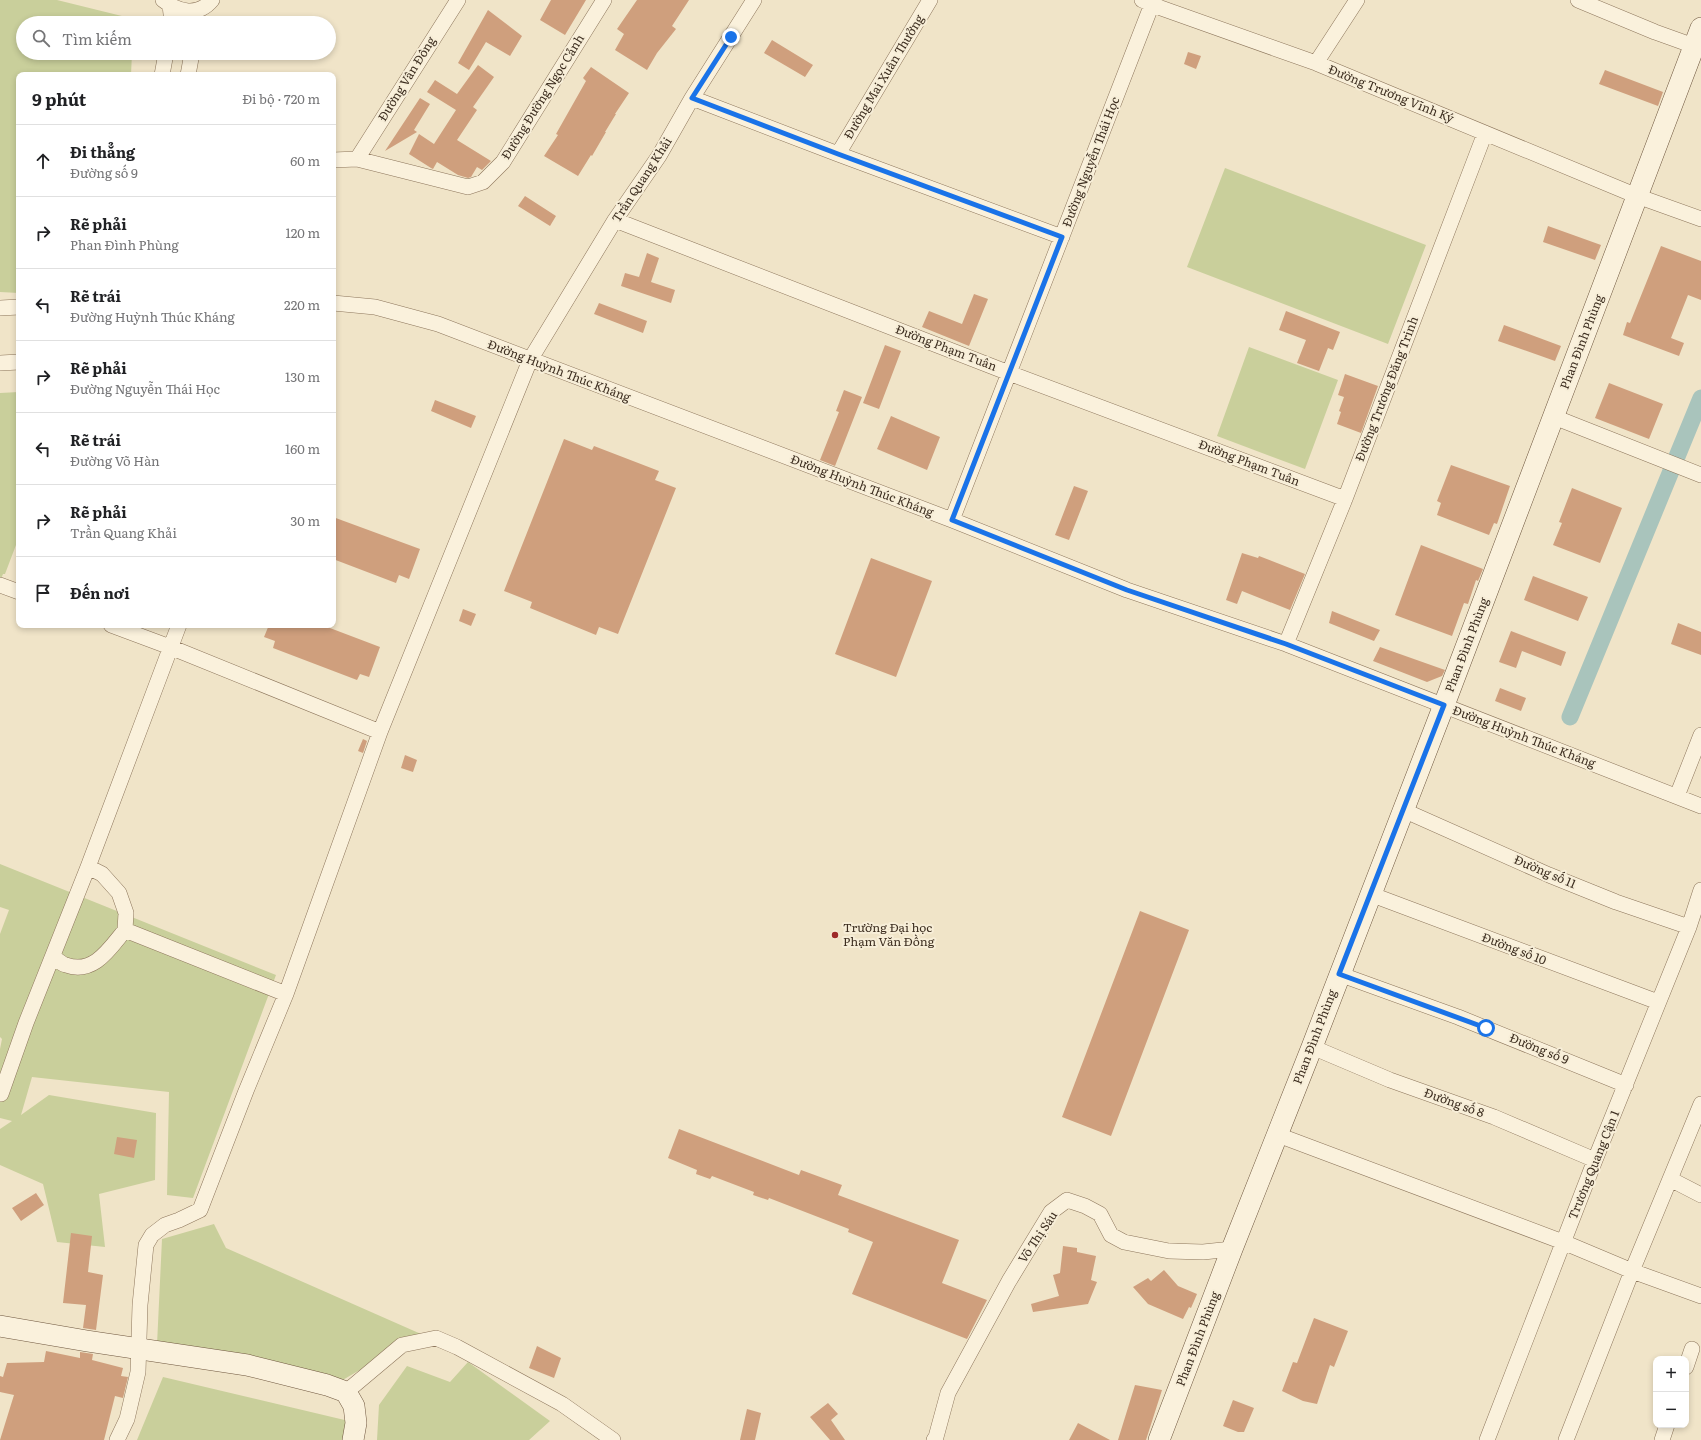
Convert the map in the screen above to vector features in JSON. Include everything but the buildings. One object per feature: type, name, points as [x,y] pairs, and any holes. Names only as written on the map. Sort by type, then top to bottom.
[{"type":"street","name":"Đường Vân Đông","points":[[357,159],[458,0]]},
{"type":"street","name":"Đường Đường Ngọc Cảnh","points":[[336,160],[357,159],[468,187],[483,182],[503,162],[604,0]]},
{"type":"street","name":"Trần Quang Khải","points":[[117,1440],[127,1419],[138,1372],[138,1348],[146,1245],[152,1235],[165,1225],[200,1210],[246,1090],[286,994],[380,732],[530,360],[615,220],[659,156],[692,98],[754,0]]},
{"type":"street","name":"Đường Mai Xuân Thưởng","points":[[838,154],[930,0]]},
{"type":"street","points":[[1316,63],[1357,0]]},
{"type":"street","points":[[1578,0],[1655,32],[1698,37]]},
{"type":"street","points":[[166,2],[174,8],[186,11],[198,10],[209,3]]},
{"type":"street","points":[[166,2],[170,16]]},
{"type":"street","points":[[202,16],[209,3]]},
{"type":"street","name":"Đường Trương Vĩnh Ký","points":[[1155,3],[1316,63],[1638,196],[1701,219]]},
{"type":"street","name":"Đường Nguyễn Thái Học","points":[[952,520],[1008,373],[1155,3]]},
{"type":"street","name":"Phan Đình Phùng","points":[[1159,1440],[1444,705],[1698,37]]},
{"type":"street","points":[[163,72],[165,60]]},
{"type":"street","points":[[189,72],[191,60]]},
{"type":"street","points":[[692,98],[1062,237]]},
{"type":"street","name":"Đường Trương Đăng Trinh","points":[[1286,644],[1345,499],[1485,133]]},
{"type":"street","name":"Đường Phạm Tuân","points":[[615,220],[1008,373],[1345,499]]},
{"type":"street","name":"Đường Huỳnh Thúc Kháng","points":[[336,303],[375,307],[438,324],[952,520],[1127,590],[1286,644],[1701,806]]},
{"type":"street","points":[[0,308],[16,307]]},
{"type":"street","points":[[0,363],[16,362]]},
{"type":"street","points":[[1554,417],[1698,474]]},
{"type":"street","points":[[0,585],[16,591]]},
{"type":"street","points":[[119,628],[170,646],[380,732]]},
{"type":"street","points":[[1,1094],[26,1023],[88,868],[178,628]]},
{"type":"street","points":[[1677,796],[1701,735]]},
{"type":"street","name":"Đường số 11","points":[[1403,810],[1549,875],[1616,902],[1689,927]]},
{"type":"street","points":[[53,957],[65,965],[74,967],[90,965],[102,957],[125,930],[126,913],[119,893],[102,874],[88,868]]},
{"type":"street","name":"Trương Quang Cận 1","points":[[1487,1440],[1595,1160],[1689,927],[1701,890]]},
{"type":"street","name":"Đường số 10","points":[[1370,894],[1658,1002]]},
{"type":"street","points":[[125,930],[286,994]]},
{"type":"street","name":"Đường số 9","points":[[1339,974],[1458,1017],[1626,1085]]},
{"type":"street","name":"Đường số 8","points":[[1312,1047],[1390,1080],[1494,1117],[1595,1160]]},
{"type":"street","points":[[1566,1440],[1632,1271],[1700,1110]]},
{"type":"street","points":[[1278,1135],[1563,1242],[1632,1271],[1701,1296]]},
{"type":"street","points":[[1670,1179],[1701,1195]]},
{"type":"street","name":"Võ Thị Sáu","points":[[938,1439],[948,1393],[1009,1281],[1051,1212],[1067,1200],[1085,1206],[1100,1214],[1111,1235],[1124,1242],[1169,1251],[1203,1252],[1232,1249]]},
{"type":"street","points":[[0,1326],[87,1341],[247,1365],[346,1392],[354,1406],[356,1423],[352,1440]]},
{"type":"street","points":[[346,1392],[402,1345],[436,1338],[457,1347],[562,1404],[613,1440]]},
{"type":"street","points":[[1689,1358],[1692,1349]]},
{"type":"street","points":[[1662,1440],[1666,1428]]},
{"type":"green space","points":[[0,0],[57,0],[122,16],[16,16],[16,60],[132,60],[131,72],[16,72],[16,293],[0,292]]},
{"type":"green space","points":[[1225,168],[1426,245],[1388,344],[1187,267]]},
{"type":"green space","points":[[1249,347],[1338,380],[1305,469],[1217,436]]},
{"type":"green space","points":[[16,392],[16,545],[5,574],[3,574],[0,581],[0,393]]},
{"type":"green space","points":[[0,864],[276,975],[193,1198],[167,1195],[169,1092],[32,1077],[21,1115],[49,1095],[156,1113],[155,1180],[99,1194],[105,1247],[57,1242],[43,1184],[0,1165],[0,1129],[12,1121],[0,1118],[0,1049],[2,1039],[0,1037],[0,934],[9,910],[0,907]]},
{"type":"green space","points":[[214,1224],[226,1248],[421,1334],[341,1381],[157,1345],[162,1239]]},
{"type":"green space","points":[[468,1362],[550,1421],[529,1440],[377,1440],[379,1405],[407,1366],[450,1382]]},
{"type":"green space","points":[[163,1377],[353,1422],[350,1440],[137,1440]]},
{"type":"waterway","points":[[1570,717],[1701,398]]},
{"type":"place","name":"Trường Đại học Phạm Văn Đồng","points":[[835,935]]},
{"type":"route","points":[[731,37],[692,98],[1062,237],[952,520],[1127,590],[1286,644],[1444,705],[1339,974],[1486,1028]]}]
